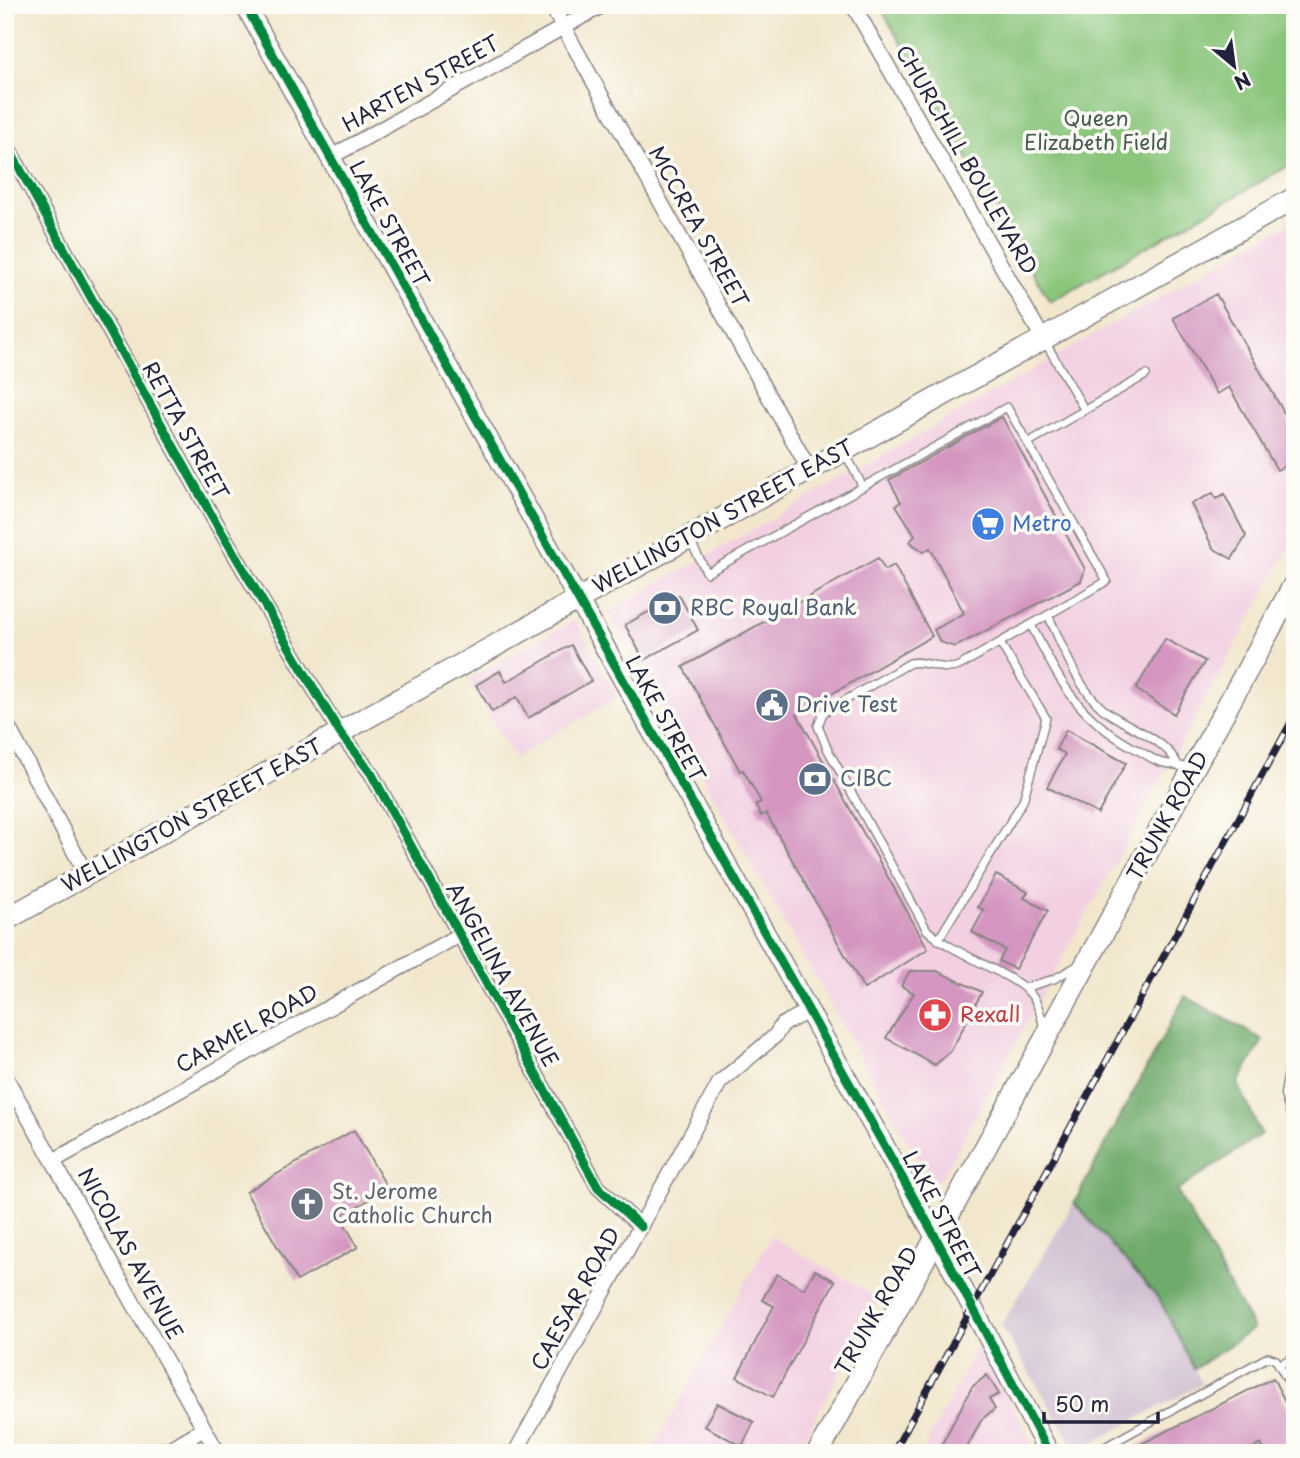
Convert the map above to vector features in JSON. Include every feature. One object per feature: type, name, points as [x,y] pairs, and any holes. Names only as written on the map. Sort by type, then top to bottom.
[{"type":"main road","name":"WELLINGTON STREET EAST","points":[[5,919],[1295,198]]},
{"type":"main road","name":"TRUNK ROAD","points":[[818,1453],[1090,959],[1185,767],[1295,583]]},
{"type":"street","name":"LAKE STREET","points":[[246,5],[937,1240],[1049,1453]]},
{"type":"street","name":"MCCREA STREET","points":[[551,5],[809,469]]},
{"type":"street","name":"HARTEN STREET","points":[[331,157],[603,5]]},
{"type":"street","name":"CHURCHILL BOULEVARD","points":[[853,5],[1042,337]]},
{"type":"street","name":"RETTA STREET","points":[[5,142],[212,516],[340,733]]},
{"type":"street","points":[[5,721],[86,874]]},
{"type":"street","name":"ANGELINA AVENUE","points":[[340,733],[371,773],[598,1187],[640,1227]]},
{"type":"street","name":"CARMEL ROAD","points":[[53,1161],[460,934]]},
{"type":"street","name":"CAESAR ROAD","points":[[515,1453],[719,1082],[775,1036],[782,1025],[808,1011]]},
{"type":"street","points":[[1295,1057],[1288,1094],[1295,1117]]},
{"type":"street","name":"NICOLAS AVENUE","points":[[5,1076],[218,1453]]},
{"type":"street","points":[[162,1453],[204,1429]]},
{"type":"lane","points":[[1042,337],[1084,409]]},
{"type":"lane","points":[[1029,442],[1146,375]]},
{"type":"lane","points":[[688,537],[707,573],[1007,407],[1107,581],[951,669],[920,661],[910,663],[819,718],[819,733],[927,930],[938,940],[1024,988],[1039,1007],[1046,1039]]},
{"type":"lane","points":[[843,449],[863,487]]},
{"type":"lane","points":[[1048,615],[1091,696],[1122,721],[1169,750],[1185,767]]},
{"type":"lane","points":[[1031,625],[1066,688],[1087,717],[1113,736],[1162,763],[1185,767]]},
{"type":"lane","points":[[938,940],[1023,801],[1046,718],[1000,643]]},
{"type":"lane","points":[[1024,988],[1054,978],[1090,959]]},
{"type":"lane","points":[[1279,1365],[1295,1356]]},
{"type":"lane","points":[[1094,1453],[1268,1357],[1273,1357],[1279,1365],[1295,1393]]},
{"type":"shaded area","points":[[1295,220],[1295,537],[940,1180],[929,1179],[609,612]]},
{"type":"shaded area","points":[[575,620],[618,697],[514,758],[468,679]]},
{"type":"shaded area","points":[[1074,1203],[1160,1300],[1202,1384],[1077,1451],[1001,1326]]},
{"type":"shaded area","points":[[771,1236],[880,1299],[796,1453],[651,1453]]},
{"type":"shaded area","points":[[978,1344],[1038,1453],[922,1453]]},
{"type":"green space","name":"Queen Elizabeth Field","points":[[879,5],[1295,5],[1295,162],[1050,302]]},
{"type":"green space","points":[[1185,996],[1263,1040],[1238,1084],[1261,1134],[1177,1191],[1253,1329],[1194,1369],[1160,1300],[1074,1203]]},
{"type":"building","points":[[1216,294],[1295,432],[1295,460],[1277,470],[1229,387],[1217,394],[1173,318]]},
{"type":"building","points":[[1002,417],[1085,569],[1081,581],[955,647],[940,642],[934,630],[964,613],[930,548],[924,552],[910,542],[915,535],[896,505],[901,502],[889,480]]},
{"type":"building","points":[[1213,493],[1216,499],[1224,494],[1246,536],[1232,559],[1213,548],[1191,504]]},
{"type":"building","points":[[878,558],[885,570],[894,565],[932,636],[797,714],[928,949],[864,989],[766,813],[761,816],[755,805],[761,802],[743,770],[740,771],[683,667]]},
{"type":"building","points":[[679,595],[698,630],[644,660],[625,625]]},
{"type":"building","points":[[1165,639],[1205,661],[1174,714],[1136,689]]},
{"type":"building","points":[[571,645],[591,681],[528,718],[517,697],[492,712],[476,685],[500,671],[506,682]]},
{"type":"building","points":[[1066,730],[1126,763],[1098,814],[1047,787],[1065,754],[1056,749]]},
{"type":"building","points":[[996,875],[1028,892],[1024,898],[1048,911],[1015,969],[999,961],[1005,950],[972,932],[984,910],[978,907]]},
{"type":"building","name":"Rexall","points":[[910,971],[937,971],[982,992],[951,1051],[935,1065],[886,1038],[914,993],[901,986]]},
{"type":"building","name":"St. Jerome Catholic Church","points":[[354,1130],[388,1189],[340,1216],[358,1247],[297,1281],[246,1192]]},
{"type":"building","points":[[815,1270],[835,1281],[773,1397],[737,1377],[774,1306],[762,1300],[777,1274],[804,1289]]},
{"type":"building","points":[[987,1375],[999,1394],[989,1399],[995,1409],[982,1419],[964,1453],[937,1453],[972,1387]]},
{"type":"building","points":[[1273,1378],[1295,1421],[1295,1425],[1288,1427],[1295,1441],[1295,1453],[1265,1453],[1261,1444],[1244,1453],[1123,1453]]},
{"type":"building","points":[[717,1403],[754,1422],[742,1446],[704,1426]]},
{"type":"railway","points":[[893,1453],[1295,715]]},
{"type":"cycle path","points":[[245,5],[937,1240],[1049,1453]]},
{"type":"cycle path","points":[[5,142],[212,516],[340,733],[371,773],[598,1187],[641,1227]]},
{"type":"place","name":"Metro","points":[[988,524]]},
{"type":"place","name":"RBC Royal Bank","points":[[665,608]]},
{"type":"place","name":"Drive Test","points":[[772,705]]},
{"type":"place","name":"CIBC","points":[[815,779]]},
{"type":"place","name":"Rexall","points":[[935,1015]]},
{"type":"place","name":"St. Jerome Catholic Church","points":[[307,1204]]}]
